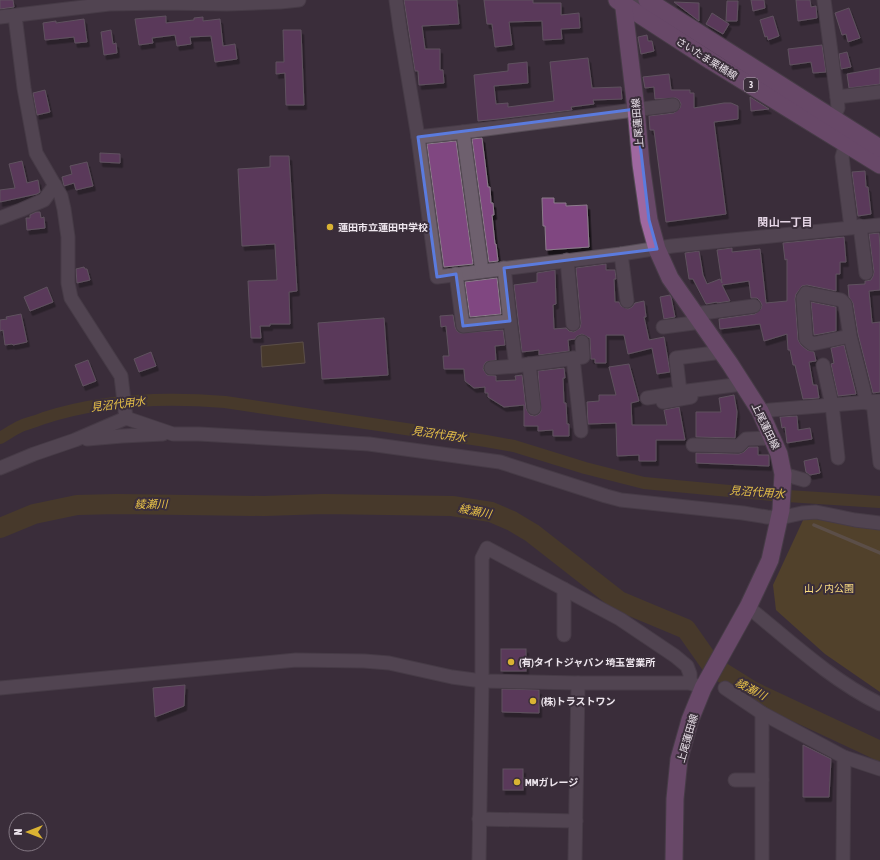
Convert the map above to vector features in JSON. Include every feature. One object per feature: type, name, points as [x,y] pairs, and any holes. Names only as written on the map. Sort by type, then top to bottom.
[{"type":"main road","name":"さいたま栗橋線","points":[[647,0],[880,148]]},
{"type":"main road","name":"さいたま栗橋線","points":[[625,1],[711,61],[880,165]]},
{"type":"main road","name":"上尾蓮田線","points":[[625,1],[640,164],[649,220],[658,249],[670,278],[722,352],[760,411],[779,454],[784,477],[780,514],[770,560],[748,607],[701,682],[690,720],[679,759],[675,800],[674,860]]},
{"type":"street","points":[[0,17],[109,2],[299,0]]},
{"type":"street","points":[[396,0],[418,137],[437,276],[620,254],[680,245],[856,226],[880,225]]},
{"type":"street","points":[[824,0],[838,108],[833,118]]},
{"type":"street","points":[[15,16],[24,88],[36,153],[61,196],[68,237],[67,274],[71,298],[121,376],[125,414]]},
{"type":"street","points":[[837,97],[880,92]]},
{"type":"street","points":[[418,137],[673,105]]},
{"type":"street","points":[[463,132],[482,271]]},
{"type":"street","points":[[846,144],[842,157],[866,273]]},
{"type":"street","points":[[0,218],[44,200],[55,185]]},
{"type":"street","points":[[620,254],[627,301]]},
{"type":"street","points":[[567,260],[573,324]]},
{"type":"street","points":[[504,268],[516,366]]},
{"type":"street","points":[[456,274],[463,326],[510,321]]},
{"type":"street","points":[[850,336],[812,344],[806,339],[803,298],[806,293],[841,300],[845,304],[850,336],[873,402],[880,463]]},
{"type":"street","points":[[663,327],[754,306]]},
{"type":"street","points":[[492,368],[583,357],[582,342]]},
{"type":"street","points":[[680,392],[676,358],[722,352]]},
{"type":"street","points":[[573,358],[581,431]]},
{"type":"street","points":[[529,364],[534,408]]},
{"type":"street","points":[[823,365],[832,405],[838,458]]},
{"type":"street","points":[[647,398],[680,392],[744,387]]},
{"type":"street","points":[[663,402],[744,387]]},
{"type":"street","points":[[760,411],[873,402]]},
{"type":"street","points":[[125,414],[173,434]]},
{"type":"street","points":[[0,468],[34,454],[75,440],[125,414]]},
{"type":"street","points":[[75,440],[122,436],[199,434],[369,444],[500,462],[622,500],[743,513],[766,518],[780,514],[816,512],[855,520],[880,523]]},
{"type":"street","points":[[692,445],[739,446],[746,439],[772,438]]},
{"type":"street","points":[[784,477],[804,480]]},
{"type":"street","points":[[479,860],[482,681],[482,558],[487,548],[620,619],[675,656],[687,666],[690,674],[701,682]]},
{"type":"street","points":[[564,589],[564,635]]},
{"type":"street","points":[[748,607],[839,680],[875,701]]},
{"type":"street","points":[[0,688],[302,660],[389,663],[452,677],[482,681],[578,683],[701,682]]},
{"type":"street","points":[[575,860],[578,683]]},
{"type":"street","points":[[725,688],[762,713],[844,757],[880,769]]},
{"type":"street","points":[[762,713],[762,860]]},
{"type":"street","points":[[843,860],[844,757]]},
{"type":"street","points":[[735,780],[762,780]]},
{"type":"street","points":[[479,819],[576,821]]},
{"type":"highlighted area","points":[[636,109],[649,220],[657,249],[504,268],[510,321],[463,326],[456,274],[437,277],[418,137]]},
{"type":"green space","name":"山ノ内公園","points":[[804,518],[820,518],[880,526],[880,692],[825,654],[776,610],[773,585]]},
{"type":"shaded area","points":[[303,342],[305,363],[262,367],[261,346]]},
{"type":"building","points":[[0,0],[13,0],[14,7],[0,9]]},
{"type":"building","points":[[404,0],[457,0],[459,24],[422,26],[425,49],[440,49],[440,70],[443,70],[444,83],[419,85],[418,71],[415,71]]},
{"type":"building","points":[[484,0],[533,0],[533,3],[561,3],[561,15],[579,13],[580,28],[561,29],[562,39],[543,40],[542,21],[509,22],[512,45],[495,47],[492,24],[487,24]]},
{"type":"building","points":[[751,0],[764,0],[765,8],[753,11]]},
{"type":"building","points":[[796,0],[810,0],[811,7],[816,6],[817,18],[798,21]]},
{"type":"building","points":[[727,1],[738,1],[737,21],[726,21]]},
{"type":"building","points":[[674,2],[699,3],[699,21]]},
{"type":"building","points":[[849,8],[860,38],[848,42],[846,34],[842,35],[835,13]]},
{"type":"building","points":[[712,13],[729,24],[723,34],[706,24]]},
{"type":"building","points":[[166,16],[166,23],[194,20],[194,18],[203,17],[203,21],[220,19],[223,46],[235,44],[237,59],[215,62],[211,36],[190,37],[191,44],[177,46],[175,35],[152,38],[153,43],[139,45],[135,19]]},
{"type":"building","points":[[773,16],[779,36],[768,40],[767,36],[765,37],[760,20]]},
{"type":"building","points":[[84,19],[87,42],[75,43],[74,37],[45,40],[43,23],[56,21],[56,23]]},
{"type":"building","points":[[111,30],[113,44],[116,43],[117,53],[104,55],[101,32]]},
{"type":"building","points":[[283,30],[301,30],[304,105],[286,105],[285,73],[276,74],[276,62],[284,62]]},
{"type":"building","points":[[647,35],[648,41],[652,41],[654,51],[641,54],[638,37]]},
{"type":"building","points":[[822,45],[826,72],[813,73],[811,62],[790,65],[788,49]]},
{"type":"building","points":[[847,52],[851,67],[841,69],[839,54]]},
{"type":"building","points":[[588,58],[592,88],[621,87],[622,99],[593,100],[594,104],[571,107],[572,110],[478,121],[474,75],[508,71],[508,64],[527,62],[528,83],[494,86],[496,104],[508,103],[508,107],[554,101],[550,62]]},
{"type":"building","points":[[880,68],[880,84],[849,88],[847,74]]},
{"type":"building","points":[[669,74],[671,90],[690,90],[690,93],[694,93],[694,108],[724,103],[731,103],[738,106],[738,119],[714,122],[726,214],[666,222],[654,130],[650,130],[649,116],[674,113],[680,108],[681,104],[676,98],[655,99],[654,87],[645,88],[643,77]]},
{"type":"building","points":[[45,90],[50,112],[37,115],[33,93]]},
{"type":"building","points":[[750,97],[769,109],[751,111]]},
{"type":"building","points":[[482,138],[488,187],[490,187],[491,203],[493,203],[494,215],[492,215],[498,261],[489,262],[472,139]]},
{"type":"building","points":[[456,141],[473,264],[444,267],[427,144]]},
{"type":"building","points":[[100,153],[120,154],[120,163],[100,162]]},
{"type":"building","points":[[270,156],[289,156],[297,291],[289,292],[290,324],[270,324],[270,326],[260,326],[261,338],[251,338],[248,281],[277,280],[275,244],[242,246],[238,169],[270,167]]},
{"type":"building","points":[[22,161],[27,183],[38,180],[40,192],[37,194],[0,202],[0,190],[15,188],[9,164]]},
{"type":"building","points":[[87,162],[93,186],[76,190],[74,183],[64,186],[62,177],[72,174],[70,166]]},
{"type":"building","points":[[865,171],[866,187],[868,187],[871,214],[858,216],[852,172]]},
{"type":"building","points":[[542,198],[554,198],[554,203],[566,203],[566,206],[587,205],[589,247],[546,250]]},
{"type":"building","points":[[40,212],[41,218],[44,217],[45,228],[27,230],[26,218],[30,218],[30,215]]},
{"type":"building","points":[[879,233],[880,290],[869,291],[872,323],[880,322],[880,392],[873,393],[858,334],[853,303],[849,297],[848,285],[865,284],[865,281],[871,280],[874,272],[869,234]]},
{"type":"building","points":[[844,237],[846,262],[840,262],[840,274],[836,274],[836,291],[807,285],[802,286],[796,294],[795,299],[798,340],[807,350],[814,352],[816,361],[809,362],[813,385],[817,385],[819,398],[803,399],[795,365],[793,365],[790,350],[788,350],[787,334],[764,341],[760,324],[720,329],[719,319],[755,314],[761,309],[762,305],[760,301],[757,298],[751,298],[749,281],[722,285],[730,301],[706,304],[693,279],[689,279],[685,253],[699,251],[703,275],[707,284],[720,279],[722,283],[717,250],[732,248],[732,252],[760,249],[766,303],[787,301],[787,259],[785,260],[783,243]]},
{"type":"building","points":[[606,264],[606,270],[615,270],[615,302],[619,302],[621,306],[628,309],[635,303],[644,301],[646,317],[644,317],[649,340],[664,337],[670,372],[657,374],[652,348],[628,354],[624,335],[606,335],[606,363],[595,363],[595,359],[591,359],[590,338],[582,334],[577,336],[575,339],[568,340],[569,351],[539,355],[539,350],[522,352],[514,285],[537,282],[537,273],[555,270],[556,304],[553,305],[554,329],[566,328],[569,331],[574,332],[580,328],[581,323],[576,268]]},
{"type":"building","points":[[84,267],[87,269],[90,280],[77,283],[76,269]]},
{"type":"building","points":[[497,278],[501,314],[470,317],[465,282]]},
{"type":"building","points":[[47,287],[53,302],[30,311],[24,297]]},
{"type":"building","points":[[670,295],[675,317],[664,319],[660,297]]},
{"type":"building","points":[[811,302],[836,307],[836,331],[814,335]]},
{"type":"building","points":[[21,314],[27,342],[5,345],[3,330],[0,331],[0,320],[7,319],[6,317]]},
{"type":"building","points":[[453,315],[455,327],[460,333],[503,330],[505,345],[495,346],[496,360],[486,362],[483,369],[487,375],[496,376],[496,381],[516,380],[515,376],[522,375],[526,409],[530,415],[535,416],[541,411],[538,371],[564,368],[564,403],[566,403],[569,436],[553,436],[553,430],[538,431],[538,426],[524,426],[524,405],[504,407],[488,397],[488,393],[485,393],[485,387],[474,388],[465,381],[464,369],[444,369],[443,356],[449,356],[446,326],[441,327],[440,316]]},
{"type":"building","points":[[384,318],[388,375],[322,379],[318,323]]},
{"type":"building","points":[[844,345],[856,394],[838,396],[831,364],[834,363],[831,348]]},
{"type":"building","points":[[151,352],[156,366],[139,372],[134,359]]},
{"type":"building","points":[[88,360],[96,381],[83,386],[75,365]]},
{"type":"building","points":[[629,364],[639,401],[631,403],[632,425],[667,425],[664,410],[679,407],[685,440],[656,440],[656,461],[639,461],[639,455],[617,456],[616,423],[588,424],[587,402],[599,401],[599,395],[616,395],[609,367]]},
{"type":"building","points":[[734,395],[737,412],[735,438],[696,437],[696,412],[721,412],[719,398]]},
{"type":"building","points":[[797,416],[798,430],[810,428],[812,439],[787,443],[785,427],[782,428],[780,417]]},
{"type":"building","points":[[749,447],[758,447],[758,455],[769,455],[769,466],[696,463],[696,453],[739,454],[744,452]]},
{"type":"building","points":[[817,458],[820,473],[810,475],[806,472],[804,461]]},
{"type":"building","points":[[501,649],[526,649],[526,671],[501,671]]},
{"type":"building","points":[[185,685],[184,706],[155,717],[153,688]]},
{"type":"building","points":[[502,689],[539,690],[539,713],[502,712]]},
{"type":"building","points":[[803,745],[831,759],[829,797],[803,797]]},
{"type":"building","points":[[503,769],[523,769],[523,790],[503,790]]},
{"type":"waterway","name":"見沼代用水","points":[[0,438],[16,429],[44,418],[88,407],[134,401],[202,400],[225,402],[514,446],[585,468],[644,483],[772,495],[880,502]]},
{"type":"waterway","name":"綾瀬川","points":[[0,528],[34,514],[77,505],[117,504],[264,506],[324,504],[452,506],[491,512],[512,521],[532,533],[619,601],[686,629],[712,666],[752,691],[880,751]]},
{"type":"waterway","points":[[814,525],[880,553]]},
{"type":"place","name":"蓮田市立蓮田中学校","points":[[330,227]]},
{"type":"place","name":"(有)タイトジャパン 埼玉営業所","points":[[511,662]]},
{"type":"place","name":"(株)トラストワン","points":[[533,701]]},
{"type":"place","name":"MMガレージ","points":[[517,782]]},
{"type":"district","name":"関山一丁目","points":[[785,222]]}]
